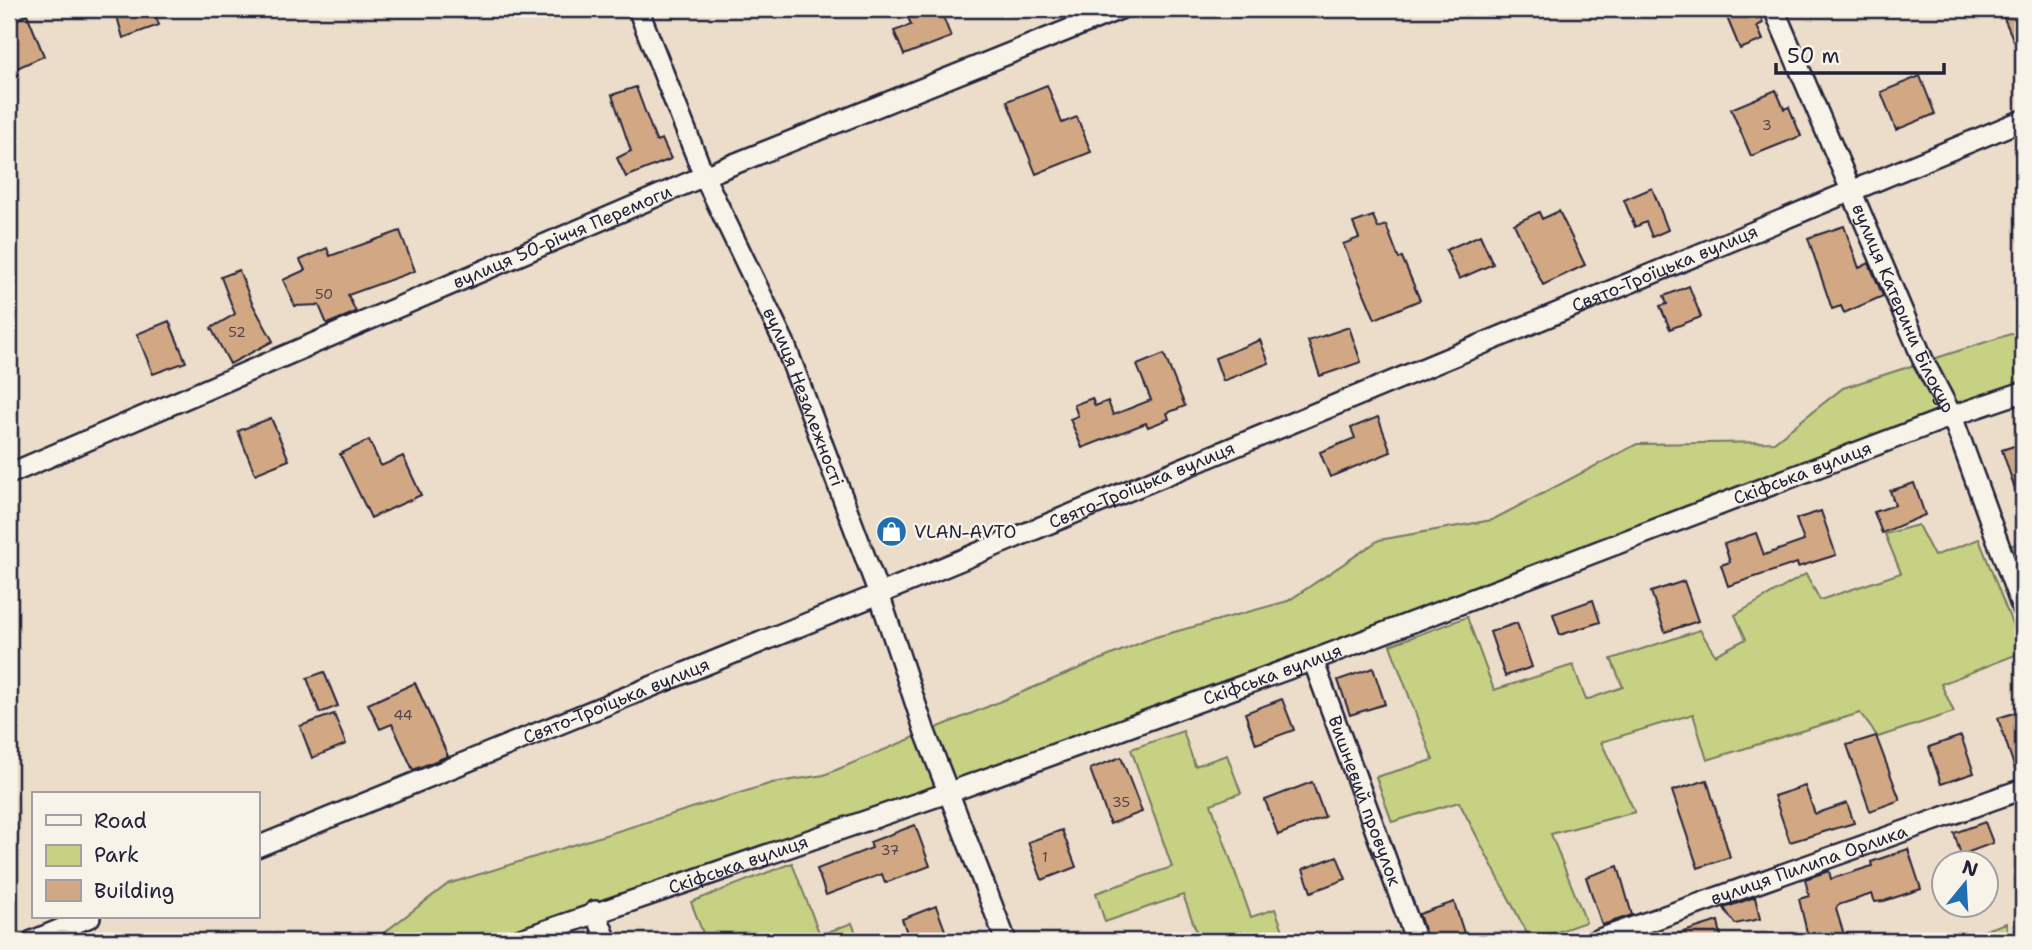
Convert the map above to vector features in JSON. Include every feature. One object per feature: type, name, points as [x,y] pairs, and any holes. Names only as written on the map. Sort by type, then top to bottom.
[{"type":"street","name":"вулиця Незалежності","points":[[638,9],[705,176],[784,342],[878,594],[925,732],[1006,941]]},
{"type":"street","name":"вулиця 50-річчя Перемоги","points":[[9,474],[705,176],[1120,9]]},
{"type":"street","name":"вулиця Катерини Білокур","points":[[1774,9],[1924,362],[1952,416],[2023,611]]},
{"type":"street","name":"Свято-Троїцька вулиця","points":[[259,846],[878,594],[2023,120]]},
{"type":"street","name":"Скіфська вулиця","points":[[515,941],[595,911],[950,792],[1313,660],[1952,416],[2023,392]]},
{"type":"street","name":"Вишневий провулок","points":[[1313,660],[1416,941]]},
{"type":"street","name":"вулиця Пилипа Орлика","points":[[1594,941],[2023,789]]},
{"type":"street","points":[[595,911],[607,941]]},
{"type":"street","points":[[32,941],[88,918]]},
{"type":"green space","points":[[2023,330],[2023,392],[1313,660],[515,941],[373,941],[448,884],[772,783],[824,775],[1152,638],[1288,601],[1379,540],[1492,520],[1637,444],[1774,442],[1843,388]]},
{"type":"green space","points":[[1918,525],[1934,556],[1979,539],[2023,652],[1941,684],[1954,712],[1878,737],[1860,713],[1707,760],[1693,714],[1601,742],[1635,812],[1551,834],[1586,922],[1531,941],[1459,802],[1392,822],[1376,777],[1433,760],[1390,645],[1467,617],[1494,690],[1573,665],[1586,700],[1623,687],[1611,659],[1700,630],[1715,655],[1746,639],[1735,615],[1806,574],[1820,600],[1901,573],[1885,534]]},
{"type":"green space","points":[[2023,541],[2023,626],[1997,551]]},
{"type":"green space","points":[[1183,731],[1195,766],[1227,755],[1241,793],[1211,804],[1251,917],[1275,909],[1287,941],[1200,941],[1183,895],[1105,922],[1096,893],[1172,867],[1131,749]]},
{"type":"green space","points":[[792,863],[820,935],[852,923],[859,941],[706,941],[691,902]]},
{"type":"green space","points":[[2006,923],[2008,934],[2023,928],[2023,941],[1952,941]]},
{"type":"building","points":[[115,9],[153,9],[159,25],[123,38]]},
{"type":"building","points":[[930,9],[940,9],[951,37],[904,55],[894,31],[911,25],[908,17]]},
{"type":"building","points":[[1742,9],[1758,9],[1763,23],[1757,26],[1763,40],[1740,49],[1726,15]]},
{"type":"building","points":[[2000,9],[2023,9],[2023,62]]},
{"type":"building","points":[[27,14],[44,56],[15,69],[9,56],[9,24]]},
{"type":"building","points":[[1920,76],[1935,114],[1896,130],[1881,92]]},
{"type":"building","points":[[1047,85],[1062,123],[1077,117],[1091,152],[1036,174],[1007,101]]},
{"type":"building","points":[[636,87],[656,141],[662,139],[671,159],[626,177],[617,158],[631,151],[612,95]]},
{"type":"building","points":[[1776,90],[1784,109],[1789,107],[1801,136],[1751,156],[1731,109]]},
{"type":"building","points":[[1652,188],[1668,230],[1652,237],[1646,222],[1635,227],[1624,200]]},
{"type":"building","points":[[1559,211],[1585,265],[1543,285],[1514,224],[1539,212],[1542,219]]},
{"type":"building","points":[[1373,216],[1378,228],[1386,225],[1399,259],[1402,257],[1420,300],[1375,319],[1343,244],[1359,238],[1353,223]]},
{"type":"building","points":[[1844,226],[1859,268],[1869,263],[1883,296],[1844,313],[1841,306],[1832,309],[1808,238]]},
{"type":"building","points":[[400,231],[415,271],[348,295],[356,312],[327,324],[319,305],[295,306],[283,280],[305,270],[300,260],[327,248],[330,256]]},
{"type":"building","points":[[1480,235],[1493,264],[1459,279],[1446,250]]},
{"type":"building","points":[[239,270],[252,303],[273,341],[230,364],[211,328],[235,314],[221,277]]},
{"type":"building","points":[[1689,286],[1701,317],[1670,329],[1660,306],[1667,304],[1664,296]]},
{"type":"building","points":[[169,321],[186,362],[153,374],[137,334]]},
{"type":"building","points":[[1349,327],[1361,362],[1320,376],[1308,341]]},
{"type":"building","points":[[1260,340],[1269,363],[1223,381],[1215,358]]},
{"type":"building","points":[[1164,354],[1185,406],[1167,413],[1169,419],[1148,427],[1146,423],[1082,448],[1070,419],[1078,416],[1074,405],[1092,398],[1095,406],[1108,401],[1113,415],[1151,400],[1137,365]]},
{"type":"building","points":[[1378,417],[1391,452],[1330,477],[1320,452],[1355,438],[1351,428]]},
{"type":"building","points":[[271,418],[289,460],[255,474],[238,431]]},
{"type":"building","points":[[369,440],[381,466],[403,456],[421,495],[371,518],[340,454]]},
{"type":"building","points":[[2023,443],[2023,504],[2020,504],[2002,450]]},
{"type":"building","points":[[1914,483],[1925,515],[1882,533],[1874,512],[1895,505],[1890,491]]},
{"type":"building","points":[[1821,511],[1836,555],[1798,567],[1797,563],[1728,586],[1721,565],[1730,562],[1724,544],[1756,533],[1764,555],[1804,541],[1796,519]]},
{"type":"building","points":[[1684,581],[1698,621],[1665,632],[1651,592]]},
{"type":"building","points":[[1593,600],[1600,622],[1560,635],[1553,614]]},
{"type":"building","points":[[1517,623],[1532,667],[1505,676],[1490,632]]},
{"type":"building","points":[[1373,668],[1385,704],[1350,715],[1338,680]]},
{"type":"building","points":[[324,672],[338,706],[320,713],[307,678]]},
{"type":"building","points":[[415,683],[448,756],[413,770],[392,724],[380,729],[368,704]]},
{"type":"building","points":[[1282,699],[1294,730],[1256,744],[1245,713]]},
{"type":"building","points":[[2023,710],[2023,777],[2018,778],[1998,718]]},
{"type":"building","points":[[334,714],[346,744],[312,758],[300,726]]},
{"type":"building","points":[[1876,736],[1900,800],[1870,811],[1847,745]]},
{"type":"building","points":[[1961,736],[1974,773],[1941,784],[1929,747]]},
{"type":"building","points":[[1121,757],[1142,812],[1110,824],[1090,769]]},
{"type":"building","points":[[1707,780],[1730,857],[1698,868],[1672,791]]},
{"type":"building","points":[[1312,782],[1325,817],[1278,835],[1265,800]]},
{"type":"building","points":[[1805,786],[1815,814],[1847,803],[1854,823],[1790,842],[1774,796]]},
{"type":"building","points":[[1985,822],[1993,843],[1980,848],[1959,848],[1954,833]]},
{"type":"building","points":[[915,825],[930,866],[885,883],[882,874],[826,895],[817,869],[872,848],[870,842]]},
{"type":"building","points":[[1062,830],[1076,867],[1042,880],[1028,842]]},
{"type":"building","points":[[1908,849],[1921,889],[1884,901],[1875,902],[1872,894],[1838,905],[1836,909],[1845,938],[1809,941],[1799,899],[1809,896],[1805,879],[1829,871],[1831,879],[1872,866],[1871,862]]},
{"type":"building","points":[[1337,856],[1346,879],[1311,892],[1303,869]]},
{"type":"building","points":[[1618,866],[1632,915],[1602,925],[1586,877]]},
{"type":"building","points":[[1755,897],[1760,919],[1735,924],[1724,908]]},
{"type":"building","points":[[1454,902],[1464,933],[1440,941],[1428,941],[1419,914]]},
{"type":"building","points":[[936,906],[949,941],[910,941],[902,919]]},
{"type":"building","points":[[1718,921],[1722,941],[1668,941],[1668,937]]},
{"type":"place","name":"VLAN-AVTO","points":[[891,532]]}]
